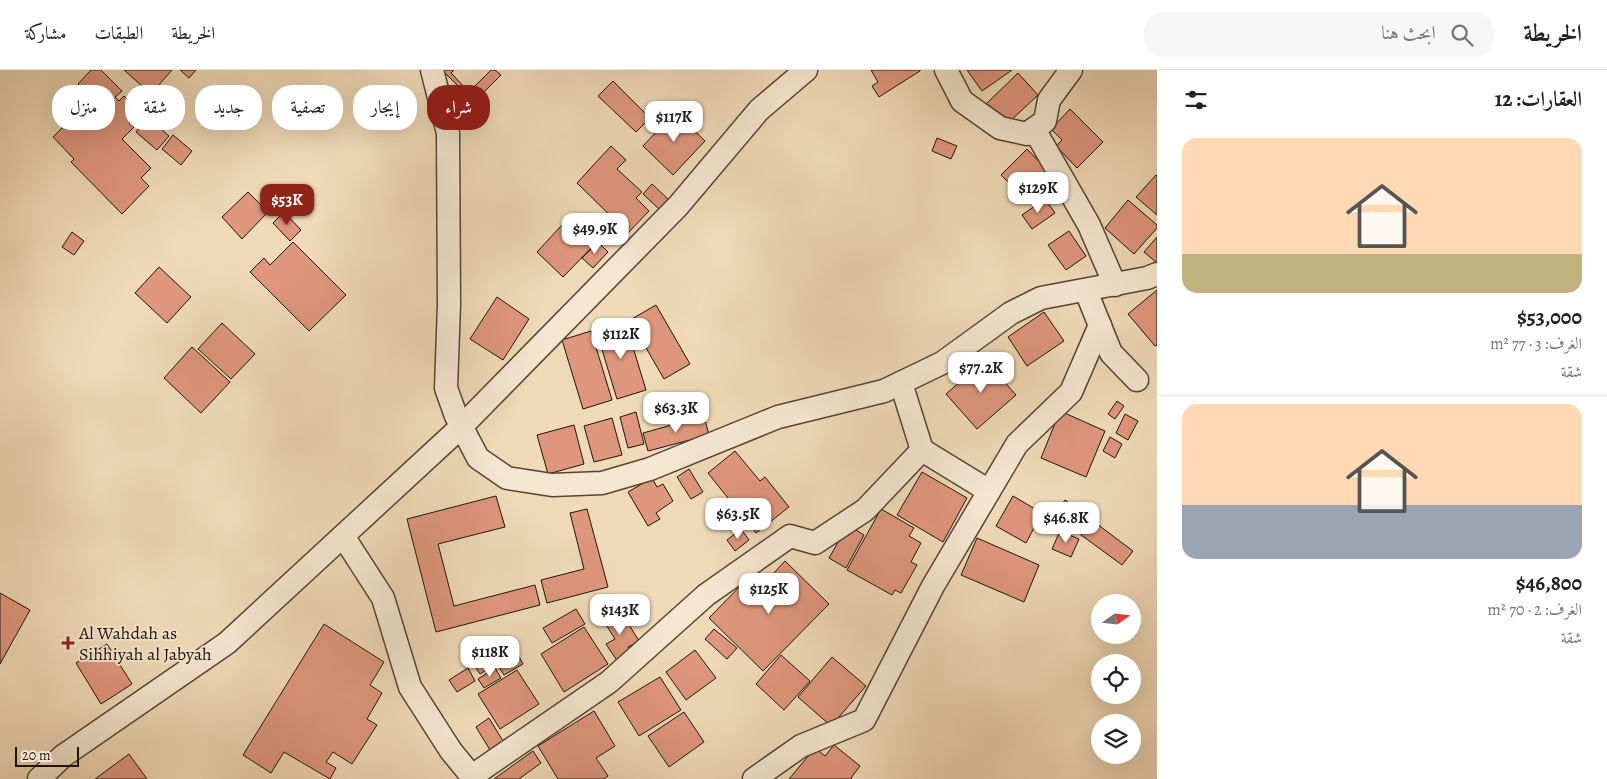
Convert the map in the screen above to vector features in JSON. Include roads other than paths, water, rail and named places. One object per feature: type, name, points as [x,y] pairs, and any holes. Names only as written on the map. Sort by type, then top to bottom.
[{"type":"street","points":[[432,70],[448,133],[449,304],[446,388],[478,458],[507,478],[552,485],[602,483],[650,469],[778,416],[884,391],[942,363],[1011,313],[1042,298],[1115,285],[1157,274]]},
{"type":"street","points":[[38,779],[63,756],[228,643],[462,426],[678,206],[759,110],[806,70]]},
{"type":"street","points":[[946,70],[962,101],[1000,128],[1027,134],[1045,121],[1049,100],[1071,70]]},
{"type":"street","points":[[1034,129],[1089,225],[1115,285]]},
{"type":"street","points":[[1086,290],[1111,353],[1137,380]]},
{"type":"street","points":[[754,779],[801,746],[864,720],[933,586],[1017,444],[1071,392],[1100,325]]},
{"type":"street","points":[[901,383],[922,450],[989,491]]},
{"type":"street","points":[[343,536],[382,598],[410,687],[451,751],[473,778],[609,682],[706,595],[790,536],[815,543],[865,510],[922,450]]},
{"type":"place","name":"Al Wahdah as Sihhiyah al Jabyah","points":[[68,643]]}]
